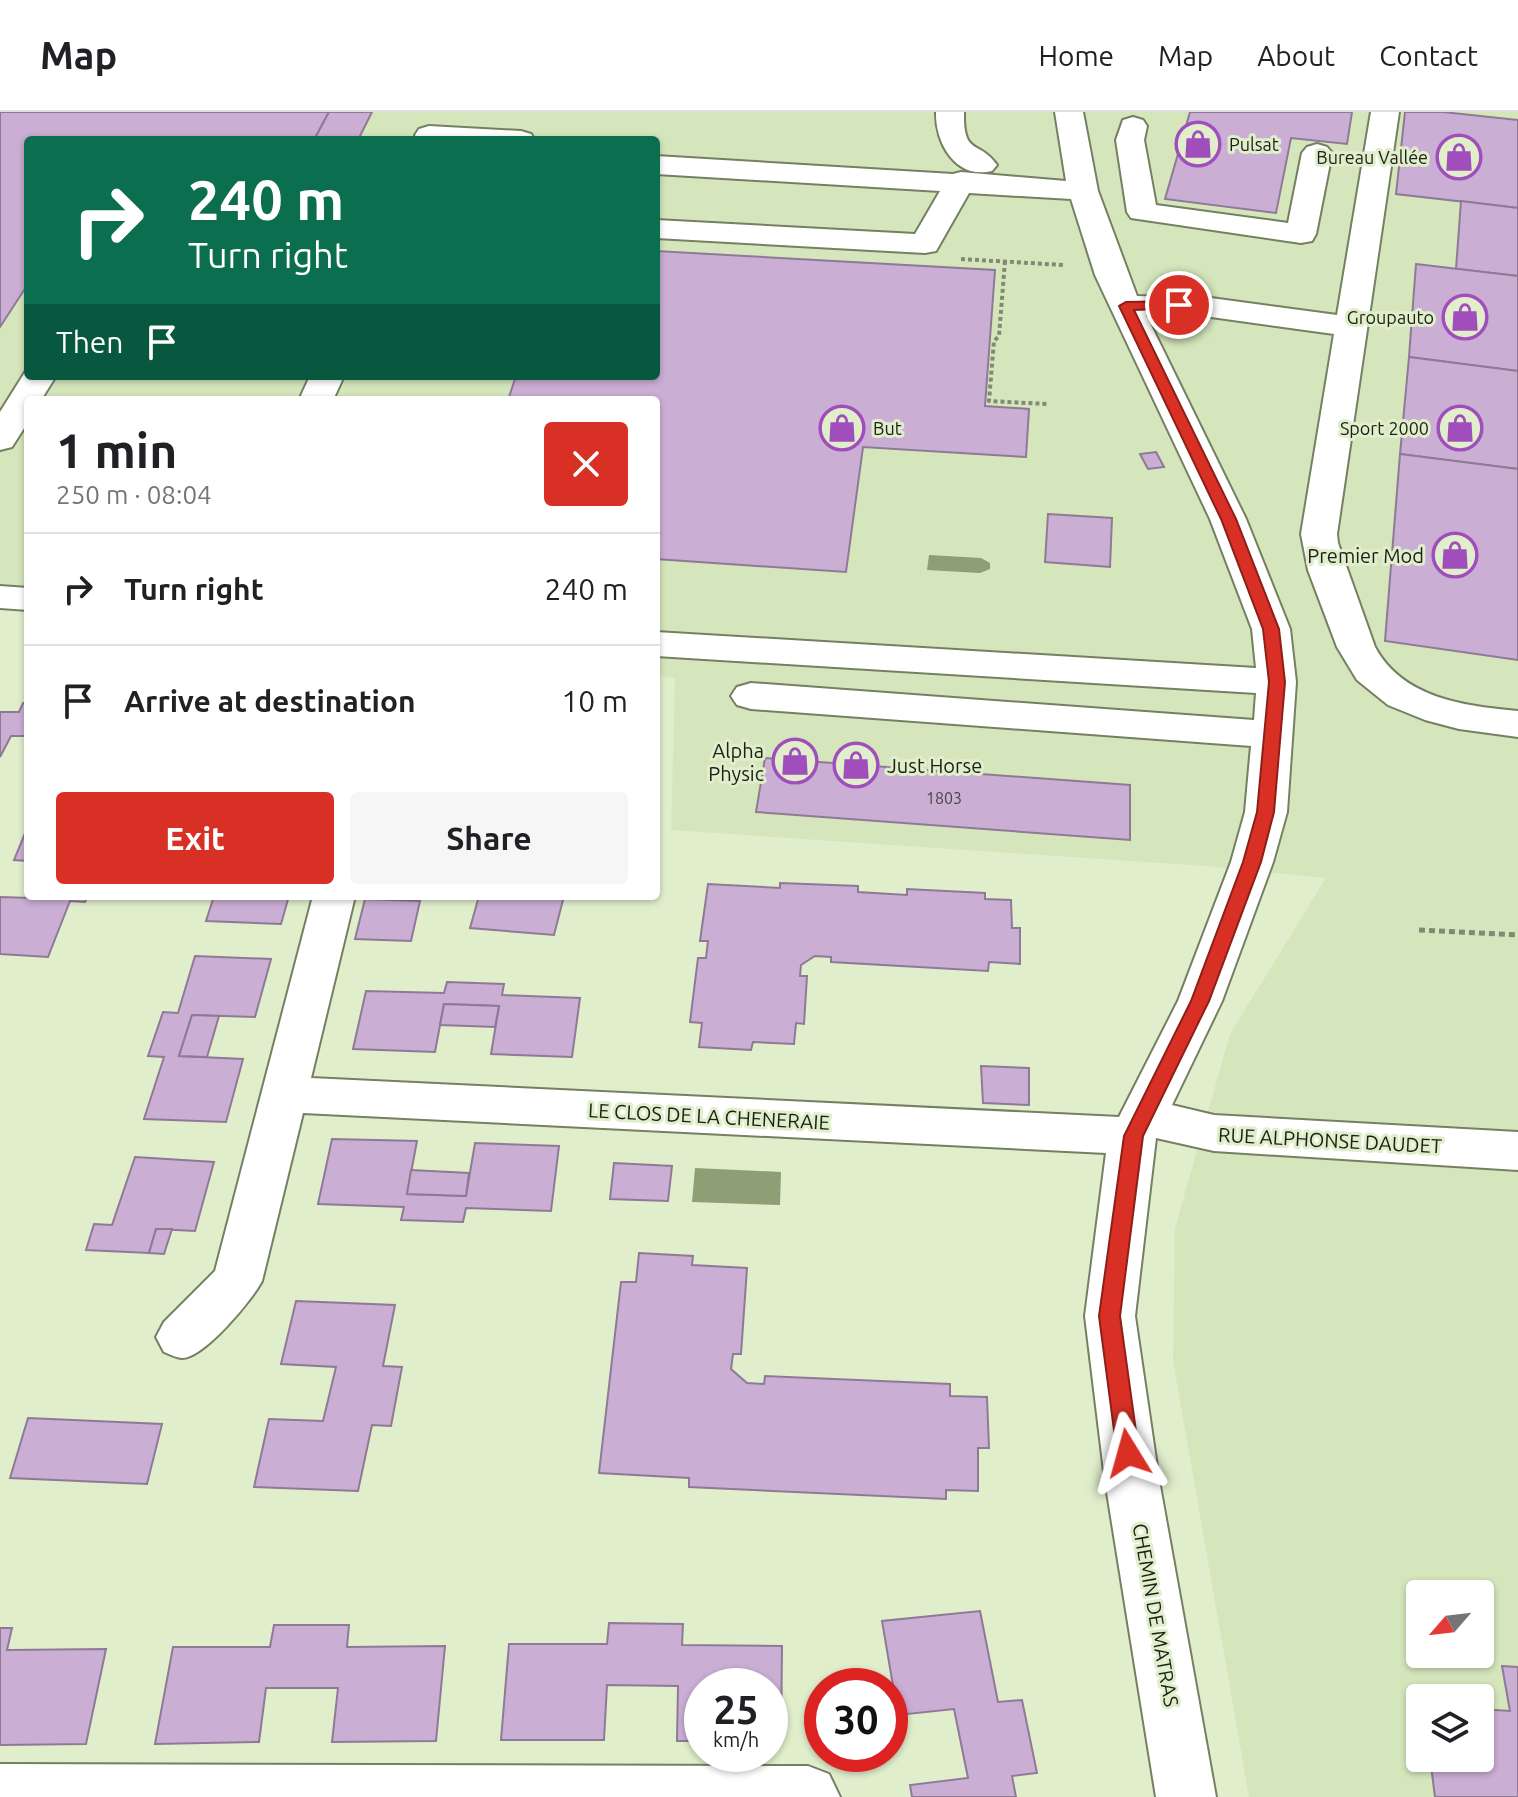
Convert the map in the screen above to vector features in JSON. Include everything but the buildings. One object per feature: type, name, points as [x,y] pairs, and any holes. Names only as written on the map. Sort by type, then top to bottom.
[{"type":"street","points":[[1385,112],[1319,534],[1321,553],[1353,640],[1373,673],[1408,699],[1465,718],[1518,724]]},
{"type":"street","points":[[950,121],[953,143],[972,173]]},
{"type":"street","points":[[432,129],[489,136]]},
{"type":"street","points":[[660,165],[972,173],[1076,152],[1131,133],[1142,212],[1301,234],[1317,153]]},
{"type":"street","points":[[660,147],[972,173]]},
{"type":"street","name":"CHEMIN DE MATRAS","points":[[1076,152],[1111,275],[1228,519],[1271,629],[1277,682],[1266,812],[1252,862],[1200,1001],[1138,1127],[1110,1316],[1132,1480],[1186,1797]]},
{"type":"street","points":[[660,229],[925,244],[972,173]]},
{"type":"street","points":[[1126,306],[1160,304],[1197,307],[1351,327]]},
{"type":"street","points":[[0,440],[24,401]]},
{"type":"street","points":[[0,597],[24,599]]},
{"type":"street","points":[[660,644],[1277,682]]},
{"type":"street","points":[[751,696],[1274,735]]},
{"type":"street","points":[[182,1337],[237,1281],[333,900]]},
{"type":"street","name":"LE CLOS DE LA CHENERAIE","points":[[284,1094],[1138,1127]]},
{"type":"street","name":"RUE ALPHONSE DAUDET","points":[[1138,1127],[1518,1151]]},
{"type":"street","points":[[0,1793],[777,1794],[810,1797]]},
{"type":"path","points":[[1005,261],[999,336],[994,341],[989,401],[1047,404]]},
{"type":"path","points":[[1419,930],[1518,935]]},
{"type":"shaded area","points":[[0,112],[1518,112],[1518,1797],[1249,1797],[1173,1360],[1175,1228],[1230,1034],[1326,878],[1205,866],[671,830],[675,678],[660,676],[660,396],[24,396],[24,609],[0,607]]},
{"type":"shaded area","points":[[929,555],[981,558],[990,563],[990,569],[980,573],[927,570]]},
{"type":"shaded area","points":[[695,1168],[781,1172],[780,1205],[692,1202]]},
{"type":"place","name":"Pulsat","points":[[1198,144]]},
{"type":"place","name":"Bureau Vallée","points":[[1459,157]]},
{"type":"place","name":"Groupauto","points":[[1465,317]]},
{"type":"place","name":"But","points":[[842,428]]},
{"type":"place","name":"Sport 2000","points":[[1460,428]]},
{"type":"place","name":"Premier Mod","points":[[1455,555]]},
{"type":"place","name":"Alpha Physic","points":[[795,761]]},
{"type":"place","name":"Just Horse","points":[[856,765]]},
{"type":"route","points":[[1128,1453],[1110,1316],[1133,1136],[1200,1001],[1252,862],[1266,812],[1277,682],[1271,629],[1228,519],[1126,306],[1179,305]]}]
